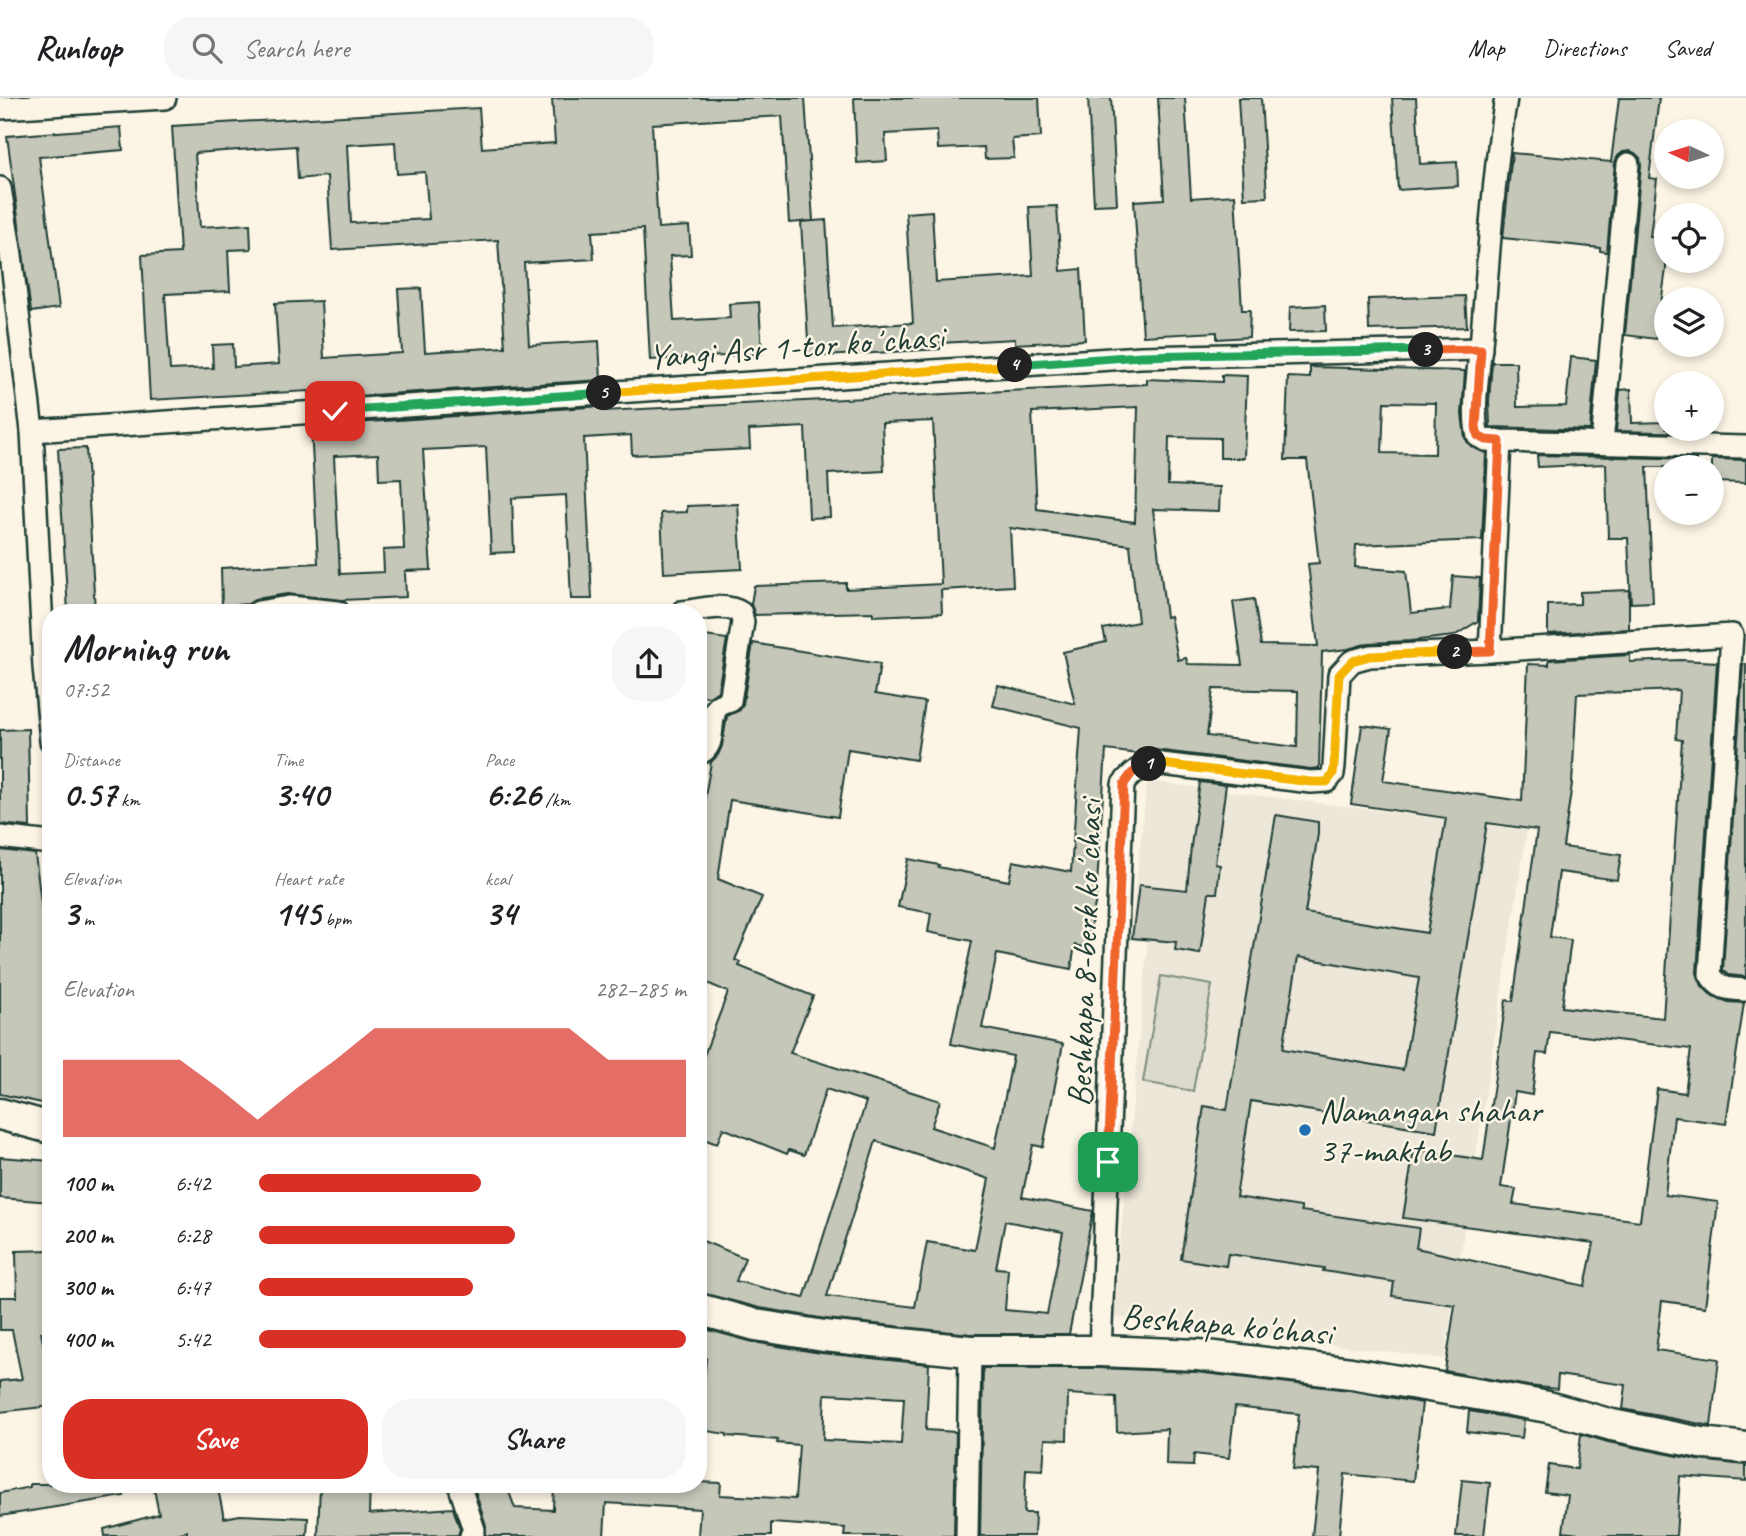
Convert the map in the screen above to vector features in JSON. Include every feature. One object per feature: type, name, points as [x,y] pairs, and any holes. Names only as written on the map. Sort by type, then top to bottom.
[{"type":"street","points":[[0,108],[165,98]]},
{"type":"street","points":[[1506,98],[1498,146],[1481,349],[1476,427],[1478,436],[1486,440],[1500,441],[1746,447]]},
{"type":"street","points":[[1602,443],[1628,164]]},
{"type":"street","points":[[0,188],[11,255],[32,431],[43,604]]},
{"type":"street","name":"Yangi Asr 1-tor koʼchasi","points":[[32,431],[1141,356],[1481,349]]},
{"type":"street","points":[[1490,651],[1500,441]]},
{"type":"street","points":[[707,609],[735,608],[741,613],[743,622],[730,701],[716,709],[707,749]]},
{"type":"street","name":"Beshkapa 8-berk koʼchasi","points":[[1100,1351],[1124,784],[1132,773],[1142,767],[1153,763],[1327,782],[1333,774],[1334,766],[1339,675],[1352,661],[1370,656],[1490,651],[1739,634],[1710,974],[1715,983],[1726,989],[1746,990]]},
{"type":"street","points":[[0,837],[42,842]]},
{"type":"street","points":[[0,1114],[42,1126]]},
{"type":"street","name":"Beshkapa ko'chasi","points":[[707,1311],[756,1325],[824,1336],[970,1351],[1100,1351],[1198,1355],[1351,1373],[1488,1395],[1701,1443],[1746,1448]]},
{"type":"street","points":[[967,1536],[970,1351]]},
{"type":"street","points":[[462,1493],[474,1530],[471,1536]]},
{"type":"shaded area","name":"Namangan shahar 37-maktab","points":[[1147,781],[1527,830],[1444,1359],[1113,1317],[1148,942],[1130,939]]},
{"type":"shaded area","points":[[1161,976],[1212,985],[1193,1091],[1143,1082]]},
{"type":"building","points":[[805,98],[813,221],[789,223],[782,116],[652,124],[658,228],[689,226],[691,255],[670,256],[674,321],[730,318],[729,304],[759,302],[762,354],[650,360],[643,229],[592,232],[594,259],[524,263],[529,345],[599,341],[601,380],[310,399],[309,391],[150,400],[142,255],[180,253],[172,126],[479,108],[482,148],[555,143],[552,99]],"holes":[[[395,142],[397,174],[425,172],[429,219],[351,223],[347,145]],[[296,146],[298,179],[327,176],[332,250],[498,240],[505,347],[425,352],[421,288],[398,289],[402,353],[324,358],[321,301],[275,303],[279,364],[234,367],[233,344],[212,345],[213,368],[170,370],[165,294],[230,291],[228,250],[251,249],[250,224],[200,227],[195,153]]]},
{"type":"building","points":[[854,98],[1039,98],[1041,137],[1012,139],[1014,158],[985,159],[984,147],[938,149],[937,131],[885,134],[887,161],[857,163]]},
{"type":"building","points":[[1088,98],[1111,98],[1117,204],[1094,205]]},
{"type":"building","points":[[1158,98],[1185,98],[1191,198],[1235,195],[1242,310],[1250,310],[1249,337],[1217,339],[1217,332],[1143,336],[1134,201],[1164,199]]},
{"type":"building","points":[[1238,98],[1261,98],[1267,197],[1244,198]]},
{"type":"building","points":[[1392,98],[1416,98],[1420,164],[1457,162],[1458,186],[1398,190]]},
{"type":"building","points":[[1619,98],[1659,98],[1656,119],[1654,119],[1649,178],[1654,179],[1656,189],[1650,237],[1654,238],[1654,273],[1665,273],[1663,287],[1654,287],[1654,339],[1625,335],[1641,165],[1640,158],[1635,153],[1623,152],[1615,162],[1607,252],[1600,251],[1600,248],[1503,238],[1512,153],[1611,162]]},
{"type":"building","points":[[121,127],[123,150],[39,157],[59,308],[31,312],[7,136]]},
{"type":"building","points":[[1057,206],[1061,271],[1081,269],[1085,340],[1015,344],[1015,339],[940,343],[940,349],[809,357],[801,222],[826,220],[833,328],[913,323],[906,213],[932,211],[936,282],[1033,276],[1029,207]]},
{"type":"building","points":[[1465,296],[1467,327],[1369,330],[1368,299]]},
{"type":"building","points":[[1325,305],[1326,331],[1289,332],[1290,307]]},
{"type":"building","points":[[1571,357],[1596,360],[1590,430],[1490,427],[1492,362],[1516,362],[1517,407],[1566,406]]},
{"type":"building","points":[[1310,367],[1465,371],[1462,414],[1465,438],[1472,447],[1486,453],[1482,540],[1356,545],[1355,567],[1406,571],[1411,613],[1450,609],[1453,576],[1480,578],[1478,621],[1454,636],[1369,643],[1322,652],[1319,768],[1155,750],[1139,754],[1106,750],[1096,899],[1086,948],[1075,945],[1071,969],[997,954],[982,1028],[1063,1044],[1043,1147],[1033,1145],[1022,1197],[1093,1211],[1069,1334],[971,1334],[826,1319],[760,1308],[707,1294],[707,1243],[745,1258],[736,1281],[804,1298],[866,1102],[826,1089],[804,1155],[789,1150],[787,1154],[723,1128],[717,1144],[707,1140],[707,1047],[728,992],[707,983],[707,785],[711,762],[722,746],[727,716],[740,710],[743,704],[753,643],[880,664],[875,694],[925,702],[916,760],[848,749],[838,817],[730,800],[718,879],[762,897],[735,960],[741,962],[739,966],[813,996],[790,1053],[940,1101],[931,1127],[995,1148],[1013,1056],[951,1044],[972,941],[928,932],[931,913],[898,907],[908,859],[1009,881],[1013,861],[1071,872],[1081,728],[993,706],[998,685],[1075,704],[1063,652],[1106,642],[1103,629],[1138,622],[1130,545],[1010,528],[1013,586],[941,590],[942,613],[873,616],[873,612],[755,615],[751,604],[754,586],[846,583],[846,589],[941,584],[933,421],[882,423],[884,471],[828,474],[830,517],[809,518],[805,427],[749,430],[750,449],[632,455],[631,435],[584,438],[592,599],[571,599],[566,495],[512,498],[514,552],[491,553],[486,447],[423,450],[431,570],[405,571],[406,597],[342,600],[287,594],[256,599],[248,604],[222,604],[221,568],[318,563],[311,426],[603,406],[603,411],[1147,384],[1147,379],[1222,382],[1222,375],[1247,376],[1244,458],[1220,458],[1220,438],[1169,437],[1168,485],[1220,487],[1219,511],[1153,509],[1166,617],[1170,616],[1178,660],[1186,658],[1188,664],[1242,665],[1233,602],[1254,599],[1261,645],[1318,646],[1308,564],[1319,563],[1307,460],[1285,460],[1288,377],[1310,378]],"holes":[[[1384,402],[1436,403],[1435,454],[1382,453]],[[1138,407],[1135,522],[1037,509],[1032,412]],[[378,454],[379,480],[401,479],[404,549],[383,550],[384,572],[340,574],[334,456]],[[1213,689],[1298,691],[1297,747],[1207,736]],[[876,1141],[989,1179],[975,1250],[927,1242],[915,1307],[827,1296]],[[1005,1221],[1063,1232],[1047,1314],[1005,1310],[1008,1269],[996,1268]]]},
{"type":"building","points":[[1631,389],[1632,423],[1654,422],[1654,432],[1616,431],[1620,390]]},
{"type":"building","points":[[86,448],[95,604],[68,604],[58,449]]},
{"type":"building","points":[[1537,455],[1654,458],[1654,467],[1647,467],[1653,602],[1631,603],[1628,538],[1608,538],[1606,464],[1538,467]]},
{"type":"building","points":[[1724,459],[1746,460],[1746,483],[1724,482]]},
{"type":"building","points":[[738,504],[742,569],[664,573],[661,513],[687,512],[687,506]]},
{"type":"building","points":[[1629,590],[1629,629],[1548,634],[1548,605],[1580,604],[1580,592]]},
{"type":"building","points":[[707,636],[727,639],[718,691],[709,697]]},
{"type":"building","points":[[1630,655],[1630,662],[1717,662],[1697,973],[1702,986],[1713,997],[1727,1002],[1744,1003],[1726,1124],[1674,1117],[1665,1195],[1718,1202],[1705,1307],[1662,1301],[1656,1350],[1719,1359],[1711,1426],[1623,1409],[1626,1385],[1558,1375],[1557,1389],[1445,1371],[1455,1305],[1392,1296],[1394,1282],[1323,1271],[1324,1268],[1228,1254],[1226,1266],[1181,1259],[1204,1106],[1227,1110],[1276,815],[1318,822],[1305,913],[1427,933],[1446,818],[1351,804],[1362,725],[1391,729],[1383,781],[1522,801],[1528,664],[1549,665],[1549,660]],"holes":[[[1679,690],[1676,739],[1682,740],[1663,1018],[1562,1007],[1571,940],[1550,937],[1559,872],[1617,880],[1621,855],[1563,847],[1572,784],[1577,694]],[[1487,823],[1537,830],[1513,1001],[1506,1000],[1483,1160],[1414,1149],[1403,1218],[1594,1243],[1585,1286],[1416,1248],[1419,1228],[1301,1211],[1301,1207],[1236,1197],[1251,1101],[1436,1131]],[[1298,957],[1419,978],[1403,1070],[1283,1049]],[[1550,1032],[1691,1049],[1685,1093],[1657,1089],[1640,1221],[1513,1204],[1516,1189],[1501,1187],[1515,1092],[1532,1095],[1537,1053],[1547,1054]]]},
{"type":"building","points":[[1743,664],[1746,664],[1746,977],[1729,975],[1723,970]]},
{"type":"building","points":[[28,729],[30,827],[0,824],[0,730]]},
{"type":"building","points":[[1200,782],[1226,785],[1215,864],[1220,865],[1217,893],[1209,893],[1200,954],[1175,950],[1176,942],[1132,938],[1139,885],[1187,890]]},
{"type":"building","points":[[0,850],[35,854],[42,911],[42,1103],[0,1094]]},
{"type":"building","points":[[0,1157],[42,1160],[42,1201],[0,1198]]},
{"type":"building","points":[[42,1250],[42,1407],[0,1412],[0,1381],[22,1379],[12,1330],[0,1330],[0,1297],[17,1297],[16,1251]]},
{"type":"building","points":[[707,1329],[753,1342],[821,1353],[929,1364],[926,1430],[956,1432],[954,1536],[844,1536],[845,1528],[771,1523],[771,1536],[698,1536],[700,1509],[606,1503],[604,1536],[486,1536],[486,1526],[476,1493],[509,1493],[515,1508],[553,1510],[554,1493],[707,1493],[707,1482],[721,1483],[720,1495],[795,1499],[799,1445],[707,1431]],"holes":[[[825,1394],[904,1398],[901,1444],[823,1440]]]},
{"type":"building","points":[[983,1368],[1100,1368],[1196,1372],[1349,1390],[1422,1403],[1413,1481],[1345,1474],[1339,1536],[1312,1536],[1319,1471],[1293,1469],[1299,1414],[1235,1407],[1229,1458],[1194,1454],[1193,1466],[1166,1465],[1167,1429],[1117,1432],[1116,1397],[1068,1394],[1067,1440],[1045,1439],[1043,1470],[1026,1469],[1024,1513],[1035,1513],[1034,1536],[980,1536]]},
{"type":"building","points":[[1469,1411],[1524,1420],[1522,1438],[1467,1432]]},
{"type":"building","points":[[1581,1434],[1698,1460],[1746,1465],[1746,1481],[1680,1476],[1676,1536],[1596,1536],[1563,1532],[1568,1495],[1545,1492],[1549,1465],[1577,1469]]},
{"type":"building","points":[[1462,1480],[1490,1483],[1484,1536],[1456,1536]]},
{"type":"building","points":[[30,1484],[42,1484],[42,1493],[124,1493],[124,1496],[0,1516],[0,1493],[30,1487]]},
{"type":"building","points":[[155,1493],[219,1493],[224,1518],[240,1515],[308,1518],[307,1536],[187,1536],[187,1531],[169,1536],[105,1536],[104,1529],[159,1514]]},
{"type":"building","points":[[320,1493],[370,1493],[369,1514],[453,1508],[460,1529],[458,1535],[318,1536]]},
{"type":"place","name":"Namangan shahar 37-maktab","points":[[1305,1130]]},
{"type":"route","points":[[335,411],[1141,356],[1481,349],[1476,427],[1478,436],[1486,440],[1500,441],[1490,651],[1370,656],[1352,661],[1339,675],[1334,766],[1333,774],[1327,782],[1153,763],[1132,773],[1124,784],[1108,1162]]}]
